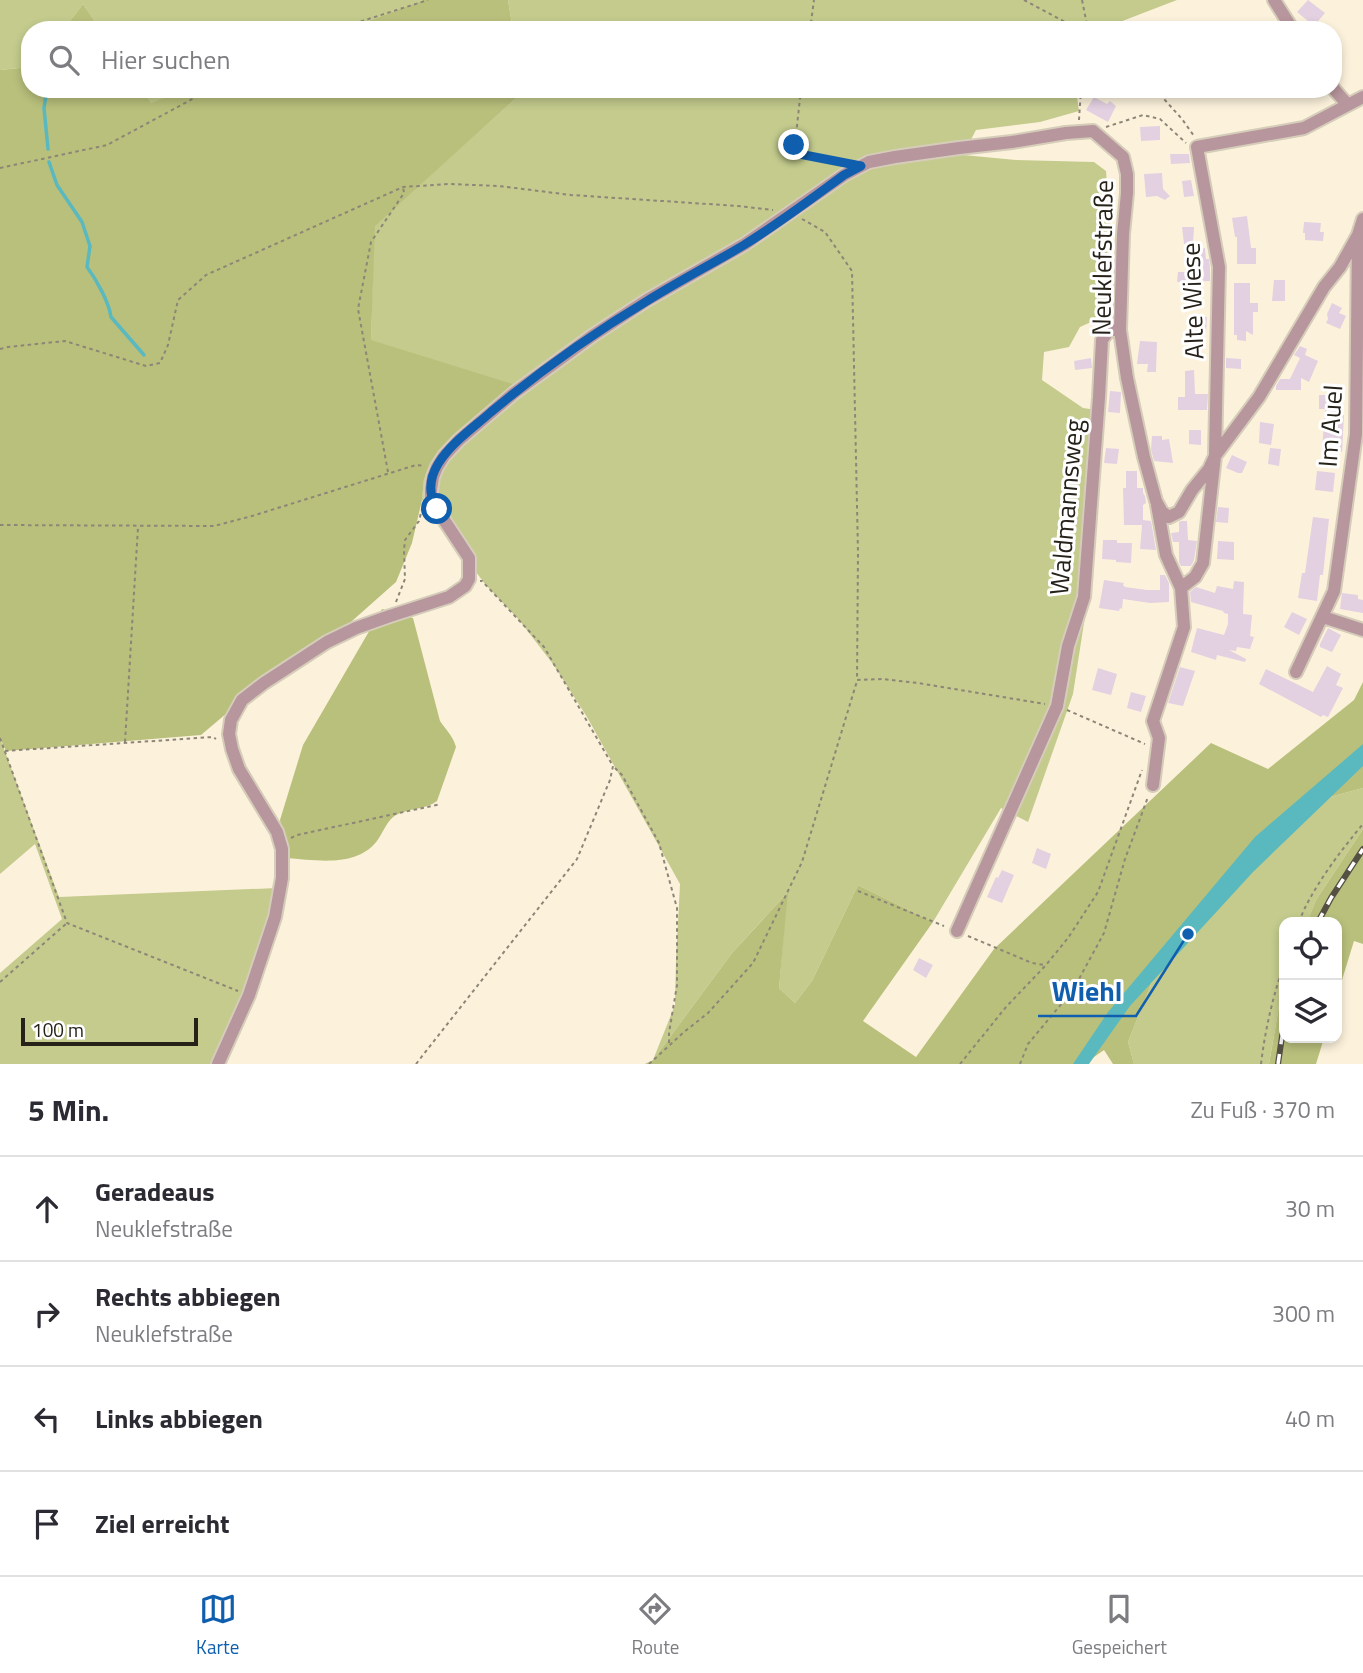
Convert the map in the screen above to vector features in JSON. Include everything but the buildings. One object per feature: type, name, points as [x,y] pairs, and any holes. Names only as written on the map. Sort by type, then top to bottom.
[{"type":"street","points":[[1274,0],[1287,21]]},
{"type":"street","points":[[1197,147],[1304,128],[1363,97]]},
{"type":"street","points":[[1341,98],[1346,104]]},
{"type":"street","points":[[218,1064],[249,995],[275,917],[282,878],[282,849],[277,832],[239,769],[229,734],[231,720],[242,700],[327,642],[356,628],[449,597],[466,586],[469,558],[431,500],[430,490],[437,467],[459,440],[514,393],[592,336],[647,300],[745,244],[844,175],[869,162],[1093,131]]},
{"type":"street","name":"Neuklefstraße","points":[[1093,131],[1123,157],[1127,174],[1120,330],[1166,555],[1181,588]]},
{"type":"street","name":"Alte Wiese","points":[[1181,588],[1195,577],[1203,563],[1215,456],[1219,267],[1197,147]]},
{"type":"street","points":[[1156,501],[1162,512],[1169,517],[1179,512],[1215,456],[1259,397],[1324,286],[1340,267],[1358,235],[1363,219]]},
{"type":"street","name":"Im Auel","points":[[1296,672],[1334,591],[1356,434],[1358,235]]},
{"type":"street","name":"Waldmannsweg","points":[[957,931],[1057,706],[1068,646],[1084,597],[1102,340],[1109,330],[1120,330]]},
{"type":"street","points":[[1153,785],[1159,738],[1153,721],[1184,627],[1181,588]]},
{"type":"street","points":[[1324,617],[1363,629]]},
{"type":"path","points":[[362,21],[428,0]]},
{"type":"path","points":[[811,21],[814,0]]},
{"type":"path","points":[[1024,0],[1063,21]]},
{"type":"path","points":[[1082,0],[1086,21]]},
{"type":"path","points":[[0,168],[107,145],[194,98]]},
{"type":"path","points":[[801,98],[794,153],[861,166]]},
{"type":"path","points":[[1078,131],[1080,98]]},
{"type":"path","points":[[1163,98],[1194,136],[1197,147]]},
{"type":"path","points":[[1093,131],[1143,115],[1160,119],[1184,142],[1197,147]]},
{"type":"path","points":[[0,349],[65,341],[146,366],[160,363],[168,345],[178,300],[206,275],[403,187],[449,184],[499,186],[571,195],[772,209],[810,222],[825,232],[852,271],[858,553],[857,680],[802,862],[753,963],[708,1013],[649,1064]]},
{"type":"path","points":[[388,473],[358,310],[371,242],[404,193],[403,187]]},
{"type":"path","points":[[0,525],[214,526],[416,465],[437,467]]},
{"type":"path","points":[[390,616],[405,579],[405,540],[419,522],[422,510]]},
{"type":"path","points":[[125,743],[138,526]]},
{"type":"path","points":[[468,579],[482,581],[544,647],[613,766],[622,775],[659,843],[677,908],[677,985],[669,1033],[670,1045]]},
{"type":"path","points":[[857,680],[881,679],[918,683],[1057,706],[1146,745],[1153,721]]},
{"type":"path","points":[[4,751],[213,737],[232,749]]},
{"type":"path","points":[[0,738],[67,923],[249,995]]},
{"type":"path","points":[[960,1064],[1006,1007],[1068,938],[1098,892],[1145,760]]},
{"type":"path","points":[[416,1064],[577,859],[610,780],[613,766]]},
{"type":"path","points":[[1020,1064],[1028,1044],[1073,990],[1104,933],[1125,859],[1153,785]]},
{"type":"path","points":[[280,842],[297,835],[441,804]]},
{"type":"path","points":[[1301,917],[1346,845],[1363,824]]},
{"type":"path","points":[[0,982],[67,923]]},
{"type":"path","points":[[1261,1064],[1279,979]]},
{"type":"green space","points":[[0,0],[423,0],[368,21],[95,21],[83,4],[70,21],[21,21],[21,68],[0,70]]},
{"type":"green space","points":[[423,0],[508,0],[512,21],[368,21]]},
{"type":"green space","points":[[508,0],[1177,0],[1122,21],[512,21]]},
{"type":"green space","points":[[83,4],[95,21],[70,21]]},
{"type":"green space","points":[[21,68],[21,98],[147,98],[151,103],[164,98],[516,98],[375,226],[371,340],[519,386],[440,453],[424,479],[412,543],[396,582],[343,629],[292,658],[201,735],[6,751],[0,738],[0,70]]},
{"type":"green space","points":[[147,98],[166,98],[151,104]]},
{"type":"green space","points":[[516,98],[1077,98],[1079,111],[1040,122],[976,130],[963,155],[1016,160],[1094,162],[1106,171],[1111,233],[1109,314],[1080,327],[1069,347],[1044,352],[1042,380],[1083,408],[1104,411],[1092,571],[1073,694],[1028,822],[1001,808],[933,922],[858,885],[812,981],[795,1003],[779,988],[787,893],[732,953],[653,1060],[675,1005],[680,884],[587,717],[553,664],[519,620],[485,584],[422,500],[424,479],[440,453],[371,340],[374,226]]},
{"type":"green space","points":[[382,609],[413,618],[440,721],[456,747],[437,801],[393,817],[377,841],[358,855],[347,859],[322,861],[286,858],[280,820],[303,745]]},
{"type":"green space","points":[[1363,682],[1363,788],[1319,800],[1163,954],[1128,1042],[1134,1064],[1113,1064],[1104,1050],[1084,1064],[645,1064],[653,1060],[732,953],[788,892],[779,988],[795,1003],[812,981],[858,885],[933,922],[863,1021],[916,1057],[994,949],[1211,743],[1268,769],[1354,700]]},
{"type":"green space","points":[[0,738],[59,897],[277,888],[251,975],[213,1064],[0,1064],[0,973],[62,919],[35,844],[0,874]]},
{"type":"green space","points":[[1363,788],[1363,829],[1316,900],[1309,917],[1279,917],[1279,1006],[1269,1064],[1134,1064],[1128,1042],[1163,954],[1319,800]]},
{"type":"green space","points":[[1363,829],[1363,944],[1354,941],[1342,980],[1342,917],[1309,917],[1316,900]]},
{"type":"green space","points":[[1279,1006],[1279,1043],[1322,1043],[1316,1064],[1269,1064]]},
{"type":"water","points":[[1363,744],[1363,766],[1253,872],[1130,1006],[1089,1064],[1073,1064],[1108,1012],[1255,837]]},
{"type":"waterway","points":[[46,98],[48,149]]},
{"type":"waterway","points":[[49,162],[57,185],[82,222],[90,246],[87,267],[102,291],[111,317],[144,355]]},
{"type":"railway","points":[[1321,917],[1363,849]]},
{"type":"railway","points":[[1278,1064],[1281,1043]]},
{"type":"place","name":"Wiehl","points":[[1188,934]]},
{"type":"route","points":[[437,509],[431,500],[430,490],[437,467],[444,456],[514,393],[647,300],[745,244],[861,166],[794,153],[794,145]]}]
